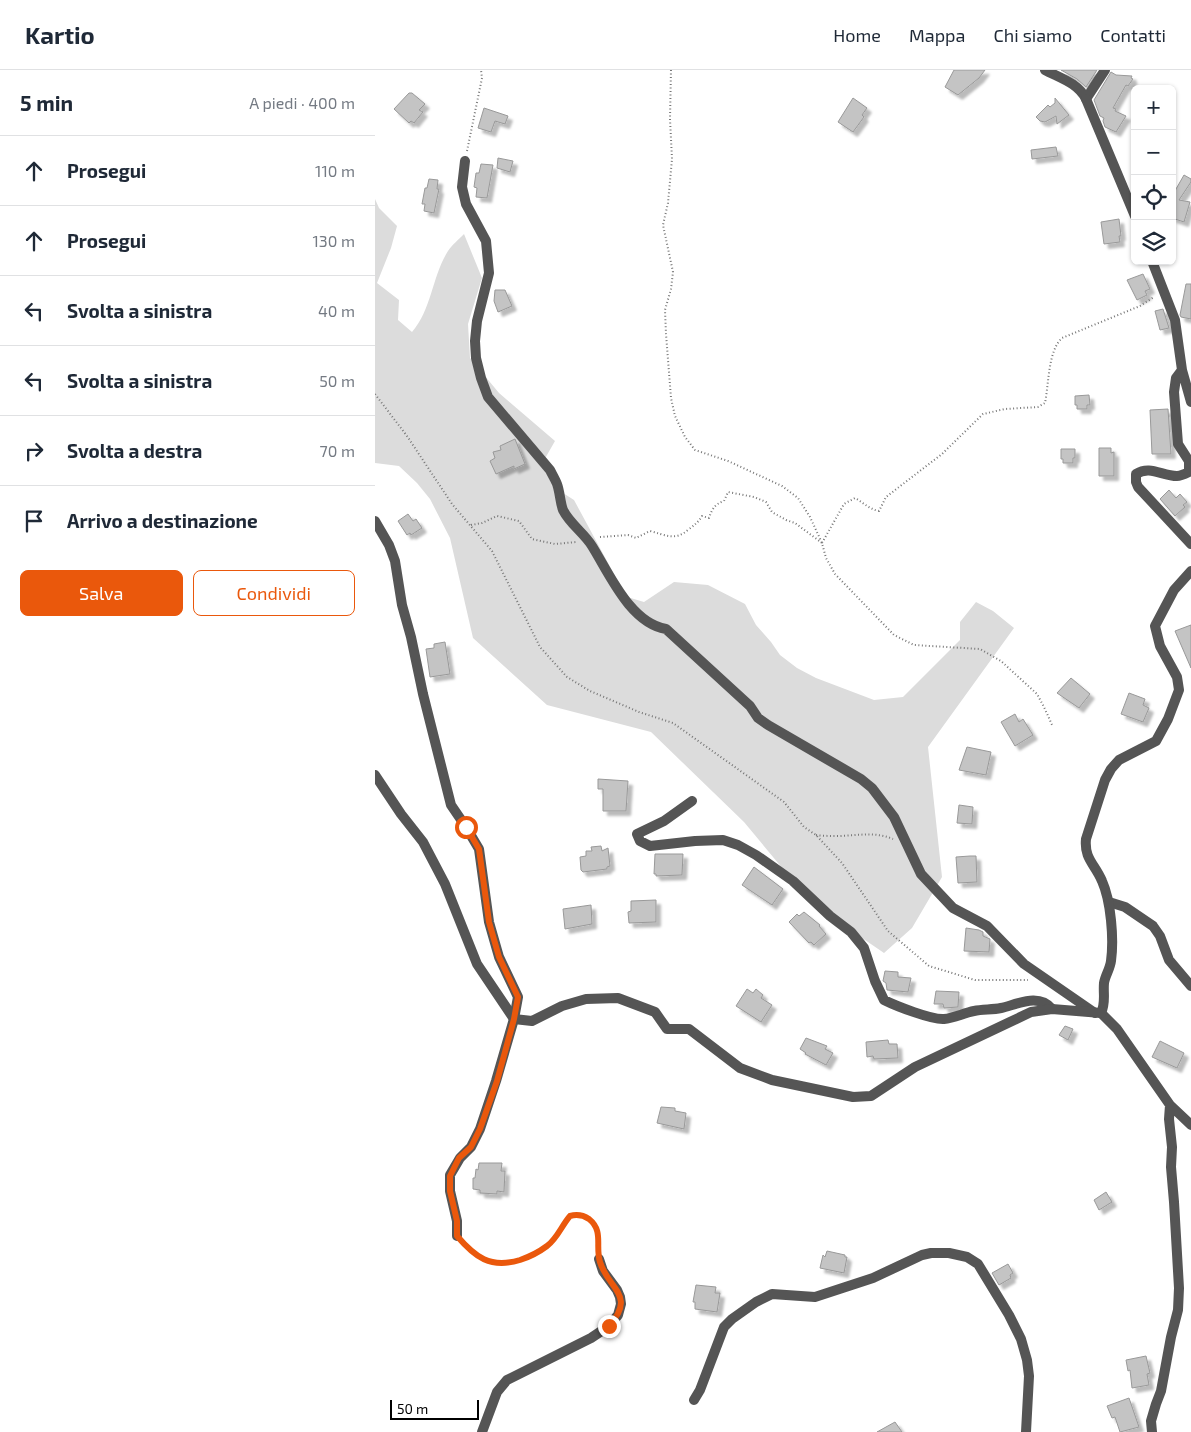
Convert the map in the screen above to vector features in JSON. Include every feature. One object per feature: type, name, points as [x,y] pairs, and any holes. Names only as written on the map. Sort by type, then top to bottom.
[{"type":"street","points":[[1045,70],[1073,84],[1082,91],[1131,206]]},
{"type":"street","points":[[1086,99],[1105,70]]},
{"type":"street","points":[[465,161],[463,187],[466,204],[486,241],[489,273],[477,321],[475,341],[476,358],[481,378],[488,397],[550,470],[557,483],[564,510],[591,545],[612,582],[637,614],[657,628],[666,629],[750,706],[758,718],[768,726],[861,779],[872,788],[894,816],[921,874],[953,908],[987,926],[1024,964],[1098,1013],[1117,1029],[1169,1105],[1191,1126]]},
{"type":"street","points":[[1154,265],[1175,320],[1182,370],[1191,402]]},
{"type":"street","points":[[1182,370],[1176,378],[1174,392],[1178,444],[1190,462],[1189,472],[1178,477],[1149,470],[1141,471],[1136,474],[1136,482],[1138,487],[1191,544]]},
{"type":"street","points":[[375,522],[389,545],[395,561],[402,605],[451,805],[479,849],[489,922],[499,957],[518,997],[497,1081],[480,1129],[471,1147],[459,1158],[450,1176],[450,1191],[457,1221],[457,1236]]},
{"type":"street","points":[[375,775],[401,814],[423,842],[445,884],[477,964],[514,1019],[532,1021],[562,1006],[586,999],[618,998],[655,1012],[667,1029],[689,1029],[740,1068],[772,1080],[853,1097],[871,1096],[915,1067],[1031,1012],[1052,1009],[1098,1013],[1104,1008],[1104,983],[1111,962],[1109,902],[1101,880],[1087,857],[1086,839],[1105,780],[1111,769],[1119,760],[1156,741],[1176,698],[1179,690],[1177,677],[1160,646],[1155,626],[1174,590],[1191,571]]},
{"type":"street","points":[[692,801],[664,821],[637,834],[640,841],[650,846],[723,840],[738,845],[756,855],[793,881],[830,916],[851,932],[864,948],[875,981],[884,1000],[907,1010],[943,1019],[976,1010],[995,1009],[1030,1001],[1045,1003],[1052,1009]]},
{"type":"street","points":[[1109,902],[1125,907],[1153,926],[1169,960],[1191,986]]},
{"type":"street","points":[[1152,1432],[1151,1420],[1161,1391],[1178,1310],[1179,1288],[1169,1105]]},
{"type":"street","points":[[694,1400],[700,1390],[724,1327],[756,1302],[773,1294],[815,1297],[873,1278],[898,1268],[922,1255],[940,1252],[958,1254],[978,1264],[1009,1314],[1021,1339],[1029,1376],[1026,1432]]},
{"type":"street","points":[[482,1432],[497,1392],[507,1380],[591,1338],[609,1326],[618,1316],[621,1304],[620,1297],[603,1271],[599,1260]]},
{"type":"path","points":[[465,161],[482,78],[481,70]]},
{"type":"path","points":[[671,70],[671,182],[663,225],[673,272],[671,289],[665,310],[671,398],[675,416],[685,437],[695,450],[728,461],[782,486],[798,498],[810,517],[822,543],[826,558],[835,574],[894,635],[914,645],[980,649],[1001,661],[1037,694],[1053,727]]},
{"type":"path","points":[[822,543],[844,504],[855,498],[865,504],[870,510],[879,511],[886,497],[942,454],[983,414],[1005,409],[1038,407],[1045,403],[1055,344],[1062,338],[1140,306],[1163,290]]},
{"type":"path","points":[[375,394],[407,436],[452,504],[493,551],[540,647],[567,677],[590,692],[639,712],[673,723],[784,802],[804,827],[816,835],[851,875],[888,931],[929,966],[975,980],[1029,980]]},
{"type":"path","points":[[587,540],[602,536],[628,535],[636,538],[650,530],[670,536],[683,535],[697,524],[702,516],[709,518],[711,510],[717,503],[724,501],[727,492],[754,496],[765,502],[772,512],[795,523],[822,543]]},
{"type":"path","points":[[471,525],[482,523],[497,516],[519,521],[532,539],[555,544],[577,542],[576,528]]},
{"type":"path","points":[[816,835],[882,834],[910,848]]},
{"type":"path","points":[[457,1236],[478,1257],[493,1263],[510,1263],[525,1258],[548,1246],[570,1216],[578,1214],[595,1224],[599,1241],[599,1260]]},
{"type":"shaded area","points":[[375,199],[379,208],[397,226],[391,248],[377,283],[399,300],[398,320],[412,332],[424,313],[443,261],[450,249],[464,234],[482,278],[468,324],[470,358],[499,393],[555,441],[543,462],[552,486],[574,500],[624,596],[644,602],[674,582],[708,585],[745,604],[756,625],[780,655],[797,668],[816,678],[874,700],[903,697],[960,640],[960,622],[976,602],[993,611],[1014,628],[928,747],[942,877],[912,928],[884,953],[830,916],[793,881],[744,822],[651,732],[547,705],[473,638],[450,538],[430,499],[399,466],[375,463]]},
{"type":"building","points":[[954,70],[985,70],[979,78],[958,95],[945,87]]},
{"type":"building","points":[[1061,70],[1097,70],[1086,87],[1077,79]]},
{"type":"building","points":[[1111,72],[1116,75],[1132,76],[1131,78],[1133,79],[1128,86],[1126,85],[1113,108],[1116,109],[1115,111],[1126,116],[1116,132],[1105,127],[1104,118],[1100,116],[1094,100]]},
{"type":"building","points":[[409,93],[412,93],[425,104],[419,110],[423,112],[414,123],[411,121],[409,123],[394,109]]},
{"type":"building","points":[[853,98],[867,108],[862,115],[864,117],[853,132],[838,122]]},
{"type":"building","points":[[1055,98],[1069,115],[1057,124],[1056,116],[1045,122],[1040,121],[1036,117],[1048,105],[1050,107],[1055,103]]},
{"type":"building","points":[[484,108],[508,116],[505,124],[495,121],[491,132],[478,128]]},
{"type":"building","points":[[1056,147],[1058,156],[1032,159],[1031,150]]},
{"type":"building","points":[[498,158],[513,161],[510,172],[497,168]]},
{"type":"building","points":[[481,164],[493,165],[487,198],[476,197],[477,188],[474,187],[476,173],[479,173]]},
{"type":"building","points":[[1184,175],[1191,179],[1179,200],[1190,202],[1184,222],[1176,219],[1176,189]]},
{"type":"building","points":[[429,179],[438,180],[437,189],[439,189],[434,213],[424,211],[425,204],[422,204]]},
{"type":"building","points":[[1119,219],[1120,242],[1104,244],[1101,222]]},
{"type":"building","points":[[1143,274],[1150,289],[1145,291],[1147,295],[1137,300],[1127,280]]},
{"type":"building","points":[[1186,284],[1191,284],[1191,319],[1181,317],[1180,315]]},
{"type":"building","points":[[495,290],[505,290],[512,306],[498,312],[494,301]]},
{"type":"building","points":[[1163,309],[1169,328],[1160,330],[1155,311]]},
{"type":"building","points":[[1089,395],[1090,405],[1087,405],[1087,409],[1077,409],[1075,396]]},
{"type":"building","points":[[1168,409],[1171,454],[1152,454],[1150,410]]},
{"type":"building","points":[[515,439],[525,464],[514,469],[514,466],[496,474],[490,461],[495,458],[493,452],[501,450],[500,446]]},
{"type":"building","points":[[1099,448],[1111,448],[1111,453],[1114,452],[1114,476],[1099,476]]},
{"type":"building","points":[[1061,449],[1075,449],[1073,463],[1063,463]]},
{"type":"building","points":[[1169,490],[1176,498],[1180,494],[1187,502],[1183,505],[1185,507],[1175,516],[1160,499]]},
{"type":"building","points":[[408,514],[413,521],[416,519],[422,528],[411,535],[410,533],[407,535],[398,521]]},
{"type":"building","points":[[1191,625],[1191,668],[1175,631]]},
{"type":"building","points":[[445,642],[450,674],[430,677],[426,649],[434,648],[434,644]]},
{"type":"building","points":[[1071,678],[1090,694],[1079,708],[1057,693]]},
{"type":"building","points":[[1129,693],[1145,699],[1143,705],[1149,708],[1143,722],[1121,714]]},
{"type":"building","points":[[1015,714],[1019,722],[1023,719],[1033,735],[1015,746],[1001,722]]},
{"type":"building","points":[[967,747],[991,752],[986,775],[959,770]]},
{"type":"building","points":[[598,779],[628,781],[626,811],[603,811],[603,789],[598,789]]},
{"type":"building","points":[[959,805],[973,807],[972,824],[957,823]]},
{"type":"building","points":[[601,846],[602,851],[608,848],[610,866],[607,869],[583,872],[581,870],[580,857],[586,856],[586,851],[592,851],[591,847]]},
{"type":"building","points":[[655,854],[683,854],[682,875],[656,876],[654,874]]},
{"type":"building","points":[[976,856],[977,882],[958,883],[956,857]]},
{"type":"building","points":[[754,867],[783,889],[772,905],[742,885]]},
{"type":"building","points":[[656,900],[656,922],[629,923],[628,912],[631,911],[631,901]]},
{"type":"building","points":[[591,905],[592,924],[565,929],[563,909]]},
{"type":"building","points":[[804,912],[820,925],[826,934],[814,945],[811,942],[809,943],[789,922],[797,914],[799,916]]},
{"type":"building","points":[[966,928],[979,930],[983,932],[983,936],[990,939],[989,952],[964,951]]},
{"type":"building","points":[[885,971],[898,972],[898,977],[911,978],[908,992],[887,990],[886,983],[883,981]]},
{"type":"building","points":[[747,989],[753,993],[756,989],[763,995],[761,998],[772,1005],[761,1022],[736,1006]]},
{"type":"building","points":[[936,991],[959,992],[958,1007],[944,1008],[943,1004],[934,1004]]},
{"type":"building","points":[[1065,1026],[1073,1029],[1068,1040],[1059,1035]]},
{"type":"building","points":[[806,1038],[827,1046],[825,1049],[833,1053],[826,1065],[805,1054],[800,1049]]},
{"type":"building","points":[[888,1040],[889,1044],[897,1044],[898,1058],[874,1059],[873,1056],[867,1057],[866,1042]]},
{"type":"building","points":[[1160,1041],[1184,1053],[1177,1068],[1152,1057]]},
{"type":"building","points":[[661,1107],[675,1108],[675,1111],[686,1113],[684,1129],[657,1123]]},
{"type":"building","points":[[479,1163],[502,1163],[501,1171],[505,1171],[504,1192],[497,1191],[497,1194],[480,1193],[480,1190],[473,1189],[473,1178],[475,1178]]},
{"type":"building","points":[[1106,1192],[1112,1202],[1099,1210],[1094,1200]]},
{"type":"building","points":[[827,1251],[847,1257],[844,1273],[820,1268],[823,1255],[825,1257]]},
{"type":"building","points":[[1008,1264],[1013,1273],[1010,1275],[1011,1278],[999,1285],[992,1273]]},
{"type":"building","points":[[696,1285],[716,1287],[715,1293],[720,1293],[717,1312],[695,1309],[695,1302],[693,1302]]},
{"type":"building","points":[[1146,1356],[1150,1373],[1147,1374],[1149,1385],[1132,1388],[1130,1370],[1128,1371],[1126,1360]]},
{"type":"building","points":[[1129,1398],[1139,1427],[1120,1432],[1115,1417],[1112,1418],[1107,1406]]},
{"type":"building","points":[[895,1422],[902,1432],[877,1432]]},
{"type":"route","points":[[466,827],[479,849],[489,922],[499,957],[518,997],[497,1081],[480,1129],[471,1147],[459,1158],[450,1176],[450,1191],[457,1221],[457,1236],[478,1257],[493,1263],[510,1263],[525,1258],[548,1246],[570,1216],[578,1214],[586,1217],[595,1224],[599,1241],[599,1260],[603,1271],[620,1297],[621,1304],[618,1316],[609,1326]]}]
